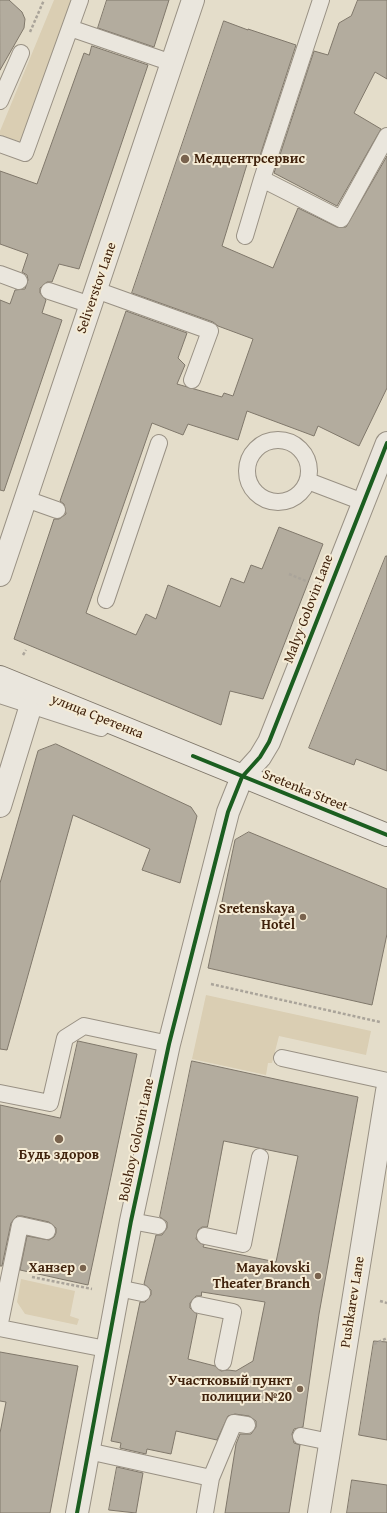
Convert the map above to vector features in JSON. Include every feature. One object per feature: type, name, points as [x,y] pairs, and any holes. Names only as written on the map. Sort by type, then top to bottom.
[{"type":"street","name":"Seliverstov Lane","points":[[0,575],[193,0]]},
{"type":"street","name":"Malyy Golovin Lane","points":[[242,777],[269,742],[387,443]]},
{"type":"street","name":"улица Сретенка","points":[[0,677],[33,699],[193,756]]},
{"type":"street","points":[[0,806],[33,699]]},
{"type":"street","name":"Sretenka Street","points":[[193,756],[387,835]]},
{"type":"street","name":"Bolshoy Golovin Lane","points":[[77,1513],[106,1349],[131,1221],[169,1044],[228,812],[242,777]]},
{"type":"street","name":"Pushkarev Lane","points":[[319,1513],[387,1091]]},
{"type":"lane","points":[[0,144],[25,153],[80,0]]},
{"type":"lane","points":[[245,236],[262,179],[321,0]]},
{"type":"lane","points":[[70,28],[172,63]]},
{"type":"lane","points":[[0,101],[21,53]]},
{"type":"lane","points":[[262,179],[341,219],[387,136]]},
{"type":"lane","points":[[0,274],[19,281]]},
{"type":"lane","points":[[49,291],[93,298],[210,332],[192,380]]},
{"type":"lane","points":[[106,600],[121,531],[159,443]]},
{"type":"lane","points":[[308,481],[363,502]]},
{"type":"lane","points":[[26,499],[57,510]]},
{"type":"lane","points":[[0,694],[33,699]]},
{"type":"lane","points":[[0,1093],[50,1103],[65,1038],[84,1026],[169,1044]]},
{"type":"lane","points":[[282,1058],[387,1081]]},
{"type":"lane","points":[[205,1236],[242,1244],[260,1157]]},
{"type":"lane","points":[[131,1221],[158,1226]]},
{"type":"lane","points":[[0,1323],[20,1225],[47,1231]]},
{"type":"lane","points":[[118,1288],[142,1293]]},
{"type":"lane","points":[[200,1305],[233,1312],[223,1362]]},
{"type":"lane","points":[[0,1328],[106,1349]]},
{"type":"lane","points":[[205,1513],[211,1478],[234,1423],[247,1425]]},
{"type":"lane","points":[[302,1436],[330,1442]]},
{"type":"lane","points":[[88,1451],[211,1478]]},
{"type":"path","points":[[21,53],[44,0]]},
{"type":"path","points":[[289,574],[312,583]]},
{"type":"path","points":[[23,655],[26,650]]},
{"type":"path","points":[[206,983],[380,1022]]},
{"type":"path","points":[[10,1272],[95,1290]]},
{"type":"path","points":[[368,1346],[387,1338]]},
{"type":"shaded area","points":[[54,0],[73,0],[21,142],[0,135],[0,131]]},
{"type":"shaded area","points":[[206,995],[371,1031],[366,1055],[279,1036],[272,1063],[268,1063],[266,1075],[192,1059]]},
{"type":"shaded area","points":[[21,1279],[75,1291],[70,1316],[79,1319],[77,1325],[25,1314],[17,1302]]},
{"type":"building","points":[[0,0],[9,0],[22,12],[25,19],[24,28],[0,70]]},
{"type":"building","points":[[107,0],[169,0],[154,47],[98,28]]},
{"type":"building","points":[[358,0],[387,0],[387,79],[375,72],[354,113],[381,129],[337,206],[274,173],[314,51],[328,55],[339,23],[351,16]]},
{"type":"building","points":[[224,21],[296,45],[257,165],[248,161],[222,246],[273,268],[298,208],[337,227],[346,227],[387,156],[387,388],[359,446],[318,426],[314,436],[247,411],[238,440],[188,424],[183,435],[152,423],[86,613],[136,635],[146,614],[156,619],[168,585],[220,607],[231,578],[244,583],[251,565],[262,569],[279,527],[323,544],[263,699],[230,691],[221,725],[14,639],[54,519],[59,519],[66,514],[64,504],[60,501],[126,311],[187,333],[178,358],[185,365],[177,384],[222,397],[224,393],[233,396],[253,339],[218,326],[213,322],[132,293]]},
{"type":"building","points":[[92,46],[148,65],[79,269],[59,264],[52,282],[47,282],[40,288],[40,293],[46,300],[42,313],[62,320],[4,491],[0,490],[0,300],[10,304],[15,290],[25,289],[28,280],[27,275],[22,272],[28,254],[0,244],[0,171],[37,184],[84,53],[89,55]]},
{"type":"building","points":[[386,556],[387,771],[356,759],[354,765],[309,748]]},
{"type":"building","points":[[56,744],[191,807],[197,816],[180,883],[142,870],[150,849],[73,815],[7,1050],[0,1049],[0,883],[38,751]]},
{"type":"building","name":"Sretenskaya Hotel","points":[[249,832],[387,889],[387,934],[372,1005],[208,968],[235,840]]},
{"type":"building","name":"Будь здоров","points":[[78,1041],[137,1054],[88,1285],[20,1270],[27,1236],[49,1240],[54,1237],[56,1233],[56,1228],[49,1222],[22,1216],[17,1216],[11,1223],[2,1266],[0,1266],[0,1105],[60,1118]]},
{"type":"building","points":[[192,1061],[358,1097],[319,1314],[303,1427],[294,1429],[292,1434],[294,1443],[300,1445],[289,1513],[225,1513],[236,1444],[240,1434],[251,1434],[256,1427],[256,1421],[249,1416],[235,1414],[228,1416],[217,1440],[176,1431],[171,1454],[147,1449],[146,1454],[120,1448],[121,1443],[111,1441],[140,1302],[145,1302],[151,1295],[151,1290],[144,1284],[156,1235],[162,1235],[167,1228],[167,1222],[160,1217]],"holes":[[[224,1141],[298,1156],[276,1262],[203,1247],[204,1245],[196,1239],[198,1230],[202,1227],[207,1227]],[[202,1292],[265,1302],[253,1361],[236,1371],[221,1371],[215,1366],[188,1359],[197,1314],[190,1308],[190,1303],[196,1296],[201,1296]]]},
{"type":"building","points":[[374,1341],[387,1342],[387,1440],[359,1435]]},
{"type":"building","points":[[0,1352],[78,1366],[50,1513],[0,1513],[0,1433],[6,1402],[0,1401]]},
{"type":"building","points":[[117,1467],[143,1473],[136,1513],[109,1510]]},
{"type":"building","points":[[352,1480],[387,1485],[387,1513],[347,1513]]},
{"type":"cycle path","points":[[77,1513],[131,1221],[169,1044],[228,812],[242,777],[260,757],[269,742],[387,443]]},
{"type":"cycle path","points":[[193,756],[387,835]]},
{"type":"place","name":"Медцентрсервис","points":[[185,159]]},
{"type":"place","name":"Sretenskaya Hotel","points":[[303,917]]},
{"type":"place","name":"Будь здоров","points":[[59,1139]]},
{"type":"place","name":"Ханзер","points":[[83,1268]]},
{"type":"place","name":"Mayakovski Theater Branch","points":[[318,1276]]},
{"type":"place","name":"Участковый пункт полиции №20","points":[[300,1389]]}]
